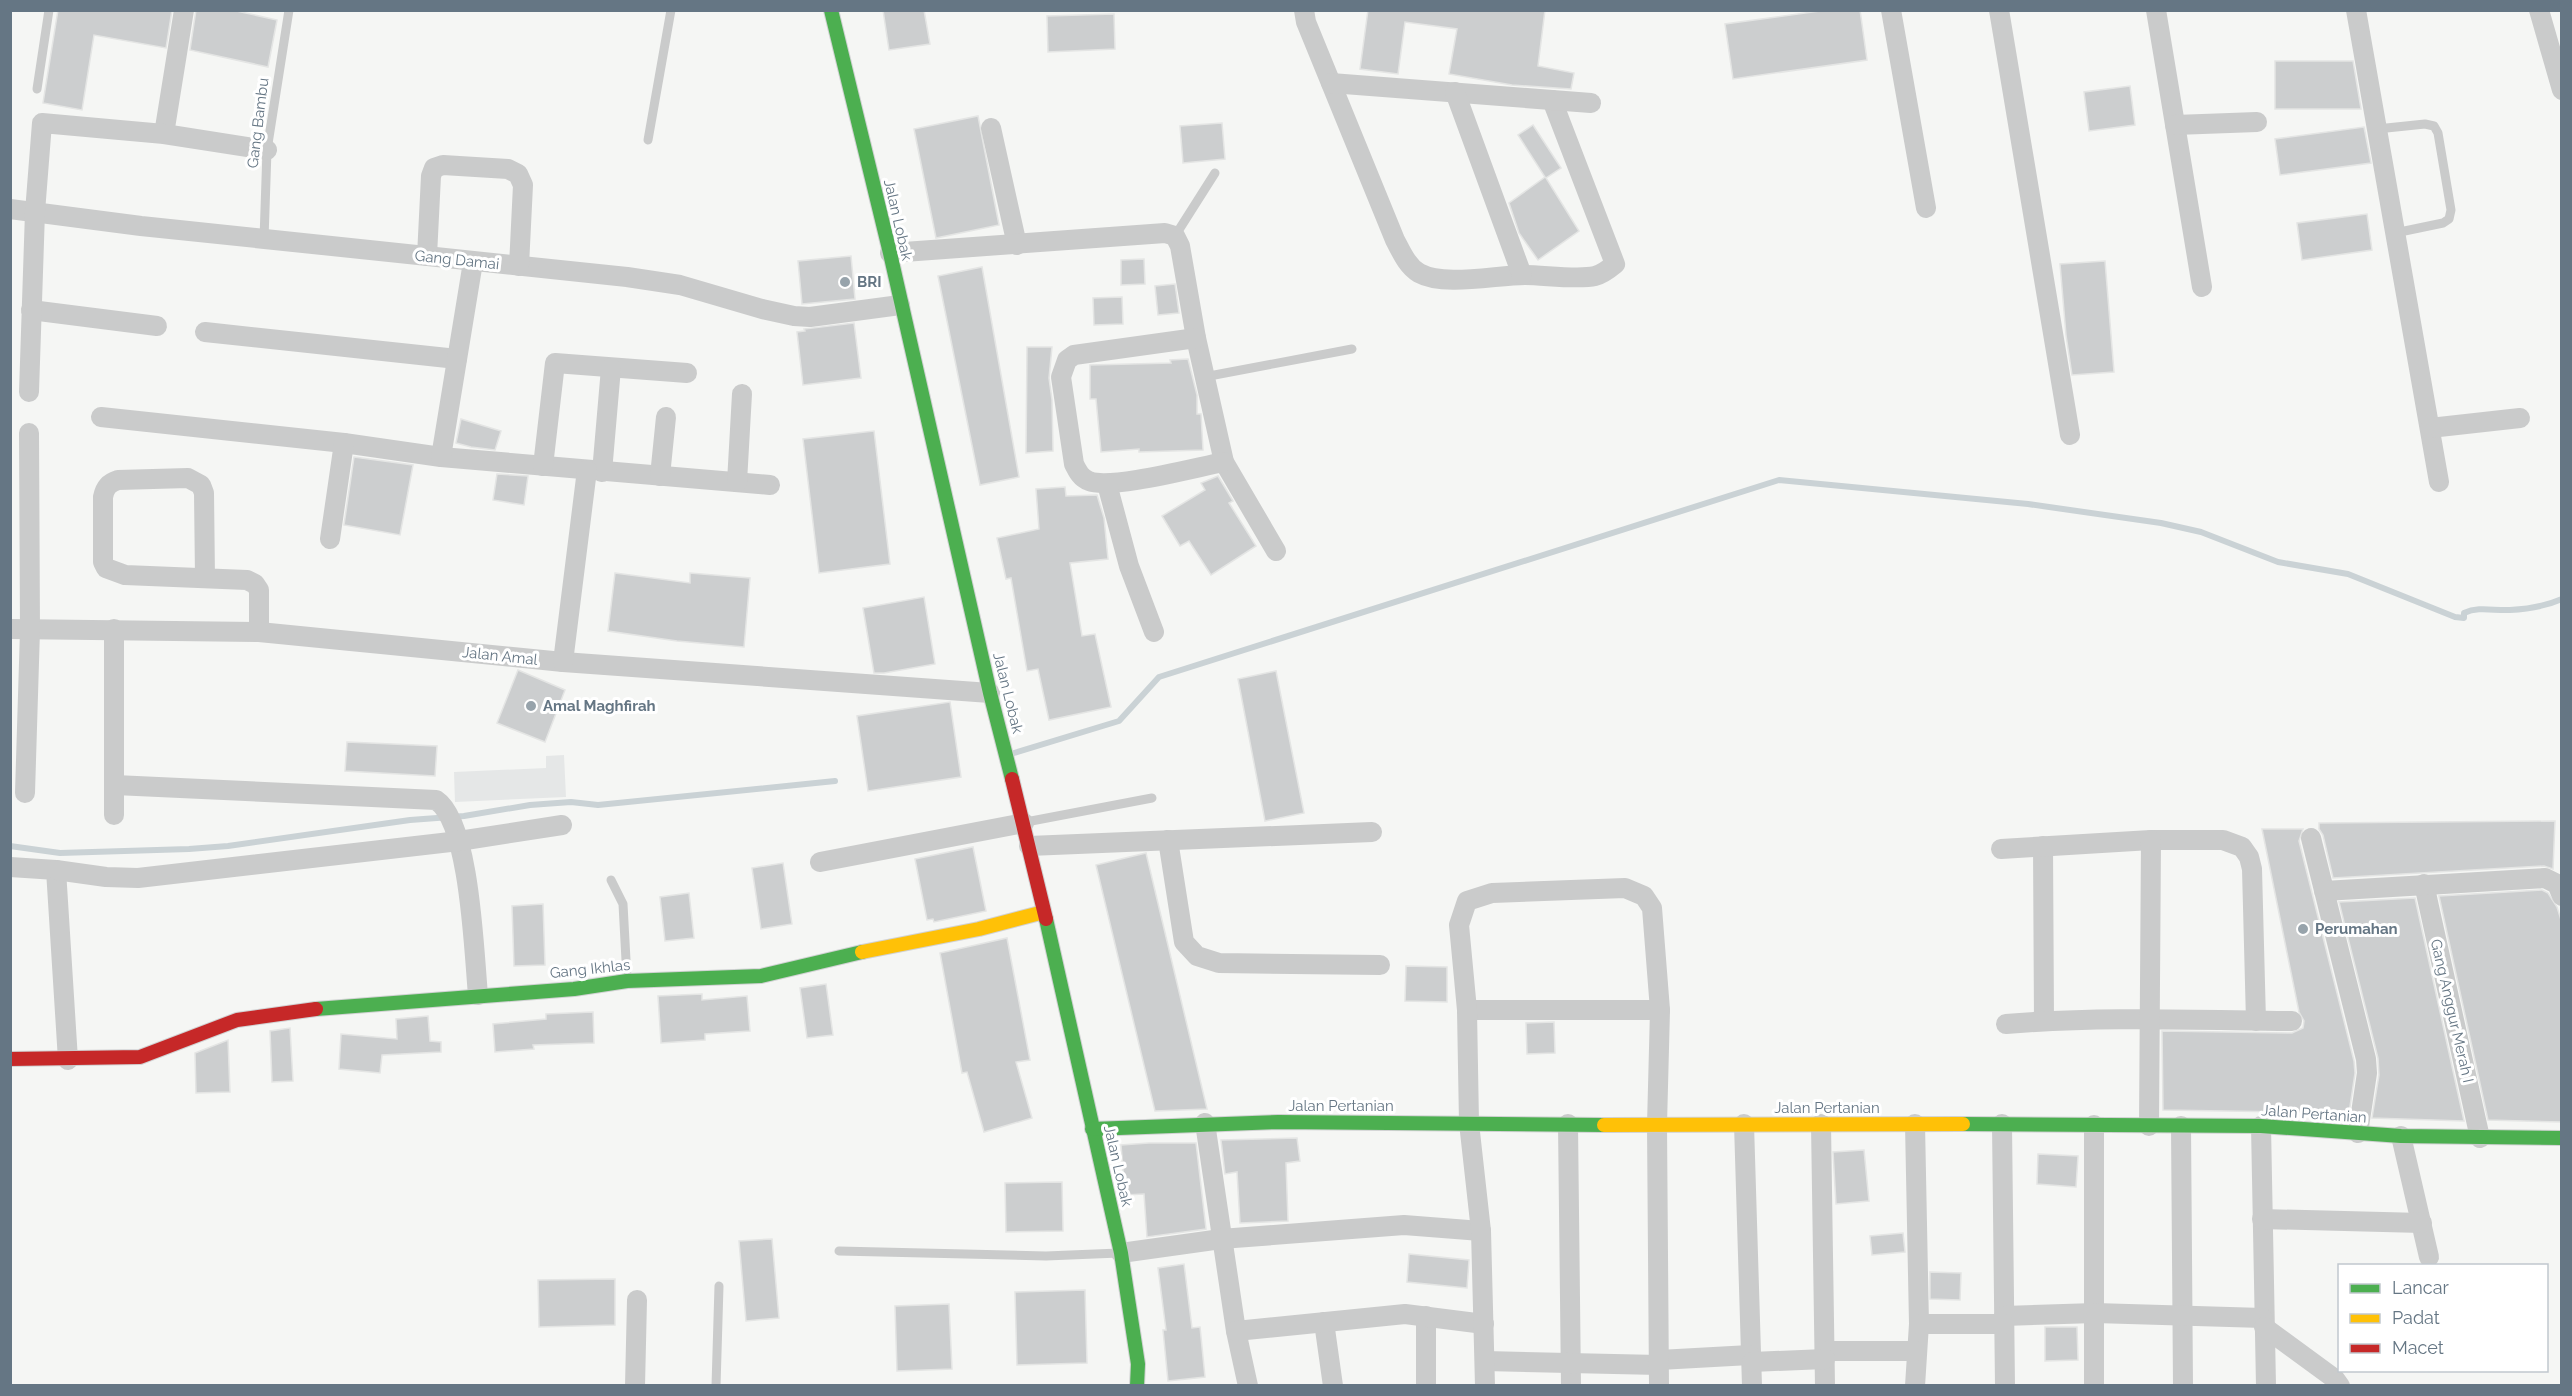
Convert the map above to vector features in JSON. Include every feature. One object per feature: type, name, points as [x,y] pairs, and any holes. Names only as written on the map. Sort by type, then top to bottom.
[{"type":"street","points":[[164,134],[184,10]]},
{"type":"street","name":"Jalan Lobak","points":[[831,10],[890,253],[990,693],[1024,823],[1121,1253],[1138,1364],[1137,1386]]},
{"type":"street","points":[[1304,10],[1306,22],[1395,240],[1410,267],[1420,274],[1434,278],[1522,275],[1595,276],[1615,264],[1552,100]]},
{"type":"street","points":[[1891,10],[1926,208]]},
{"type":"street","points":[[1999,10],[2070,435]]},
{"type":"street","points":[[2156,10],[2202,287]]},
{"type":"street","points":[[2356,10],[2439,482]]},
{"type":"street","points":[[2539,10],[2562,90]]},
{"type":"street","points":[[1332,82],[1591,103]]},
{"type":"street","points":[[1455,92],[1522,275]]},
{"type":"street","points":[[2175,125],[2257,122]]},
{"type":"street","points":[[29,392],[35,212],[42,123],[164,134],[267,150]]},
{"type":"street","points":[[991,128],[1017,245]]},
{"type":"street","points":[[427,256],[431,176],[434,168],[443,165],[508,169],[518,174],[524,185],[519,266]]},
{"type":"street","name":"Gang Damai","points":[[10,209],[264,239],[627,277],[680,285],[794,316],[810,317],[900,305]]},
{"type":"street","points":[[890,253],[1165,233],[1175,236],[1180,246],[1196,338],[1224,462],[1276,551]]},
{"type":"street","points":[[441,457],[473,262]]},
{"type":"street","points":[[31,310],[157,326]]},
{"type":"street","points":[[205,332],[458,359]]},
{"type":"street","points":[[1196,338],[1074,355],[1063,367],[1061,377],[1074,464],[1078,474],[1088,481],[1107,484],[1224,462]]},
{"type":"street","points":[[543,466],[555,363],[687,373]]},
{"type":"street","points":[[563,662],[611,368]]},
{"type":"street","points":[[737,483],[742,394]]},
{"type":"street","points":[[101,417],[344,443],[441,457],[770,485]]},
{"type":"street","points":[[660,476],[666,417]]},
{"type":"street","points":[[2430,428],[2520,418]]},
{"type":"street","points":[[25,793],[30,630],[28,433]]},
{"type":"street","points":[[330,539],[344,443]]},
{"type":"street","points":[[205,578],[204,493],[201,485],[188,478],[118,480],[109,483],[103,496],[103,562],[106,568],[125,575],[247,580],[255,584],[258,590],[259,632]]},
{"type":"street","points":[[1107,484],[1129,566],[1154,632]]},
{"type":"street","name":"Jalan Amal","points":[[10,629],[259,632],[563,662],[990,693]]},
{"type":"street","points":[[114,629],[114,815]]},
{"type":"street","points":[[115,786],[435,800],[447,810],[459,838],[464,859],[478,995]]},
{"type":"street","points":[[820,862],[1024,823]]},
{"type":"street","points":[[10,867],[138,878],[562,825]]},
{"type":"street","points":[[1029,846],[1372,832]]},
{"type":"street","points":[[2310,838],[2366,1059],[2367,1073],[2358,1133]]},
{"type":"street","points":[[1168,840],[1184,942],[1197,956],[1219,963],[1380,965]]},
{"type":"street","points":[[2149,1125],[2151,840]]},
{"type":"street","points":[[2001,849],[2151,840],[2223,840],[2241,848],[2249,857],[2252,869],[2256,1021]]},
{"type":"street","points":[[2043,846],[2044,1021]]},
{"type":"street","points":[[56,870],[68,1060]]},
{"type":"street","points":[[2324,891],[2545,878],[2557,884],[2562,896]]},
{"type":"street","name":"Gang Anggur Merah I","points":[[2424,885],[2480,1138]]},
{"type":"street","points":[[1485,1386],[1481,1231],[1469,1123],[1467,1010],[1459,925],[1467,901],[1492,893],[1625,888],[1644,896],[1652,908],[1660,1010],[1657,1125],[1659,1386]]},
{"type":"street","name":"Gang Ikhlas","points":[[10,1059],[68,1060],[140,1057],[237,1020],[296,1011],[574,989],[627,981],[761,976],[829,959],[979,929],[1044,912]]},
{"type":"street","points":[[1467,1010],[1660,1010]]},
{"type":"street","points":[[2006,1024],[2150,1019],[2292,1021]]},
{"type":"street","points":[[1205,1123],[1236,1331],[1248,1386]]},
{"type":"street","name":"Jalan Pertanian","points":[[1092,1129],[1205,1123],[2002,1124],[2261,1126],[2401,1136],[2562,1138]]},
{"type":"street","points":[[1569,1124],[1571,1386]]},
{"type":"street","points":[[1744,1124],[1752,1386]]},
{"type":"street","points":[[1821,1124],[1825,1386]]},
{"type":"street","points":[[1915,1124],[1918,1324],[1915,1386]]},
{"type":"street","points":[[2002,1124],[2005,1386]]},
{"type":"street","points":[[2094,1125],[2094,1386]]},
{"type":"street","points":[[2181,1126],[2183,1386]]},
{"type":"street","points":[[2261,1126],[2266,1386]]},
{"type":"street","points":[[2401,1136],[2429,1257]]},
{"type":"street","points":[[2262,1219],[2422,1223]]},
{"type":"street","points":[[1121,1253],[1221,1239],[1404,1225],[1481,1231]]},
{"type":"street","points":[[635,1386],[637,1300]]},
{"type":"street","points":[[1918,1324],[2095,1313],[2264,1323],[2335,1379],[2340,1386]]},
{"type":"street","points":[[1236,1331],[1405,1314],[1484,1324]]},
{"type":"street","points":[[1426,1317],[1426,1386]]},
{"type":"street","points":[[1324,1322],[1333,1386]]},
{"type":"street","points":[[1485,1361],[1571,1364],[1659,1362],[1916,1351]]},
{"type":"lane","points":[[37,89],[49,10]]},
{"type":"lane","name":"Gang Bambu","points":[[264,239],[267,150],[289,10]]},
{"type":"lane","points":[[648,140],[671,10]]},
{"type":"lane","points":[[2377,129],[2425,124],[2434,126],[2438,133],[2451,210],[2449,219],[2443,223],[2395,233]]},
{"type":"lane","points":[[1175,236],[1215,173]]},
{"type":"lane","points":[[1204,377],[1352,348]]},
{"type":"lane","points":[[1024,823],[1152,798]]},
{"type":"lane","points":[[611,880],[623,904],[627,981]]},
{"type":"lane","points":[[839,1251],[1046,1256],[1121,1253]]},
{"type":"lane","points":[[716,1386],[719,1286]]},
{"type":"shaded area","points":[[564,755],[566,797],[455,802],[454,772],[546,768],[546,756]]},
{"type":"building","points":[[58,10],[172,10],[166,48],[94,35],[82,110],[43,103]]},
{"type":"building","points":[[196,10],[232,10],[277,20],[268,67],[190,50]]},
{"type":"building","points":[[883,10],[924,10],[930,44],[889,50]]},
{"type":"building","points":[[1368,10],[1545,10],[1538,66],[1574,73],[1571,89],[1512,85],[1449,74],[1457,29],[1405,22],[1398,74],[1360,69]]},
{"type":"building","points":[[1827,10],[1860,10],[1867,60],[1733,79],[1725,24]]},
{"type":"building","points":[[1114,14],[1115,49],[1048,52],[1047,16]]},
{"type":"building","points":[[2275,61],[2353,61],[2361,109],[2275,109]]},
{"type":"building","points":[[2130,86],[2135,125],[2089,131],[2084,92]]},
{"type":"building","points":[[978,116],[999,225],[936,238],[914,129]]},
{"type":"building","points":[[1222,123],[1225,159],[1183,163],[1180,126]]},
{"type":"building","points":[[1533,125],[1561,168],[1546,178],[1579,231],[1538,260],[1519,233],[1509,203],[1545,177],[1518,135]]},
{"type":"building","points":[[2364,127],[2371,163],[2280,175],[2275,139]]},
{"type":"building","points":[[2367,214],[2372,250],[2302,260],[2297,223]]},
{"type":"building","points":[[851,256],[855,299],[802,304],[798,261]]},
{"type":"building","points":[[1144,259],[1145,284],[1121,285],[1121,260]]},
{"type":"building","points":[[2105,261],[2114,372],[2072,375],[2060,264]]},
{"type":"building","points":[[982,267],[1019,477],[980,485],[938,276]]},
{"type":"building","points":[[1175,284],[1179,313],[1158,315],[1155,286]]},
{"type":"building","points":[[1122,297],[1123,324],[1094,325],[1093,298]]},
{"type":"building","points":[[854,323],[861,378],[803,385],[797,332],[805,331],[804,329]]},
{"type":"building","points":[[1027,347],[1052,347],[1049,378],[1053,451],[1026,453]]},
{"type":"building","points":[[1188,359],[1197,395],[1197,414],[1201,414],[1203,450],[1139,452],[1139,449],[1101,452],[1096,399],[1090,399],[1090,365],[1171,363],[1170,360]]},
{"type":"building","points":[[461,419],[501,431],[495,450],[456,443]]},
{"type":"building","points":[[874,431],[890,564],[819,573],[803,439]]},
{"type":"building","points":[[354,457],[413,465],[400,535],[344,525]]},
{"type":"building","points":[[497,474],[528,476],[524,505],[493,500]]},
{"type":"building","points":[[1218,476],[1233,501],[1229,503],[1256,546],[1211,575],[1189,541],[1180,546],[1162,516],[1205,490],[1201,483]]},
{"type":"building","points":[[1065,487],[1066,496],[1097,495],[1104,518],[1108,559],[1070,563],[1082,636],[1095,634],[1111,707],[1049,720],[1038,669],[1027,671],[1011,578],[1006,579],[997,538],[1039,529],[1036,489]]},
{"type":"building","points":[[615,573],[690,583],[690,573],[750,578],[744,647],[677,641],[608,631]]},
{"type":"building","points":[[924,597],[935,664],[874,673],[863,608]]},
{"type":"building","name":"Amal Maghfirah","points":[[518,670],[565,690],[545,742],[497,723]]},
{"type":"building","points":[[1276,671],[1304,813],[1265,821],[1238,679]]},
{"type":"building","points":[[950,702],[961,777],[868,791],[857,716]]},
{"type":"building","points":[[347,742],[437,746],[435,776],[345,771]]},
{"type":"building","name":"Perumahan","points":[[2555,821],[2553,869],[2544,866],[2333,878],[2323,835],[2319,829],[2319,823]]},
{"type":"building","name":"Perumahan","points":[[2262,829],[2303,829],[2299,841],[2354,1061],[2355,1073],[2349,1113],[2163,1110],[2162,1031],[2292,1033],[2303,1028],[2304,1021],[2299,1012]]},
{"type":"building","points":[[973,847],[986,911],[934,922],[933,919],[927,920],[915,859]]},
{"type":"building","points":[[1146,853],[1207,1109],[1155,1111],[1096,865]]},
{"type":"building","points":[[783,863],[792,924],[761,929],[752,868]]},
{"type":"building","name":"Perumahan","points":[[2542,890],[2548,893],[2557,907],[2562,923],[2562,1122],[2488,1120],[2439,896]]},
{"type":"building","points":[[689,893],[694,938],[665,941],[660,897]]},
{"type":"building","name":"Perumahan","points":[[2415,898],[2464,1121],[2372,1118],[2379,1075],[2378,1058],[2339,902]]},
{"type":"building","points":[[543,904],[545,965],[514,966],[512,906]]},
{"type":"building","points":[[1007,938],[1030,1060],[1016,1062],[1032,1118],[984,1132],[967,1072],[962,1073],[940,953]]},
{"type":"building","points":[[1406,966],[1447,967],[1447,1002],[1405,1001]]},
{"type":"building","points":[[826,984],[833,1035],[807,1038],[800,988]]},
{"type":"building","points":[[702,994],[702,1000],[747,996],[750,1031],[705,1034],[705,1040],[661,1043],[658,996]]},
{"type":"building","points":[[593,1012],[594,1043],[533,1045],[534,1049],[495,1052],[493,1024],[546,1019],[546,1014]]},
{"type":"building","points":[[428,1016],[430,1041],[441,1042],[441,1052],[382,1055],[380,1073],[339,1069],[341,1034],[397,1039],[396,1019]]},
{"type":"building","points":[[1554,1022],[1555,1053],[1527,1054],[1526,1023]]},
{"type":"building","points":[[290,1028],[293,1081],[272,1082],[270,1031]]},
{"type":"building","points":[[228,1040],[230,1092],[196,1093],[195,1053]]},
{"type":"building","points":[[1297,1138],[1300,1161],[1286,1163],[1288,1221],[1240,1223],[1237,1172],[1225,1174],[1221,1140]]},
{"type":"building","points":[[1196,1143],[1206,1229],[1147,1237],[1144,1194],[1125,1195],[1121,1145]]},
{"type":"building","points":[[1864,1150],[1869,1201],[1836,1204],[1833,1152]]},
{"type":"building","points":[[2038,1154],[2078,1156],[2076,1187],[2037,1184]]},
{"type":"building","points":[[1062,1182],[1063,1231],[1006,1232],[1005,1183]]},
{"type":"building","points":[[1903,1233],[1905,1252],[1872,1255],[1870,1236]]},
{"type":"building","points":[[772,1239],[779,1318],[746,1321],[739,1241]]},
{"type":"building","points":[[1409,1254],[1469,1260],[1467,1288],[1407,1282]]},
{"type":"building","points":[[1184,1264],[1192,1328],[1200,1327],[1205,1377],[1168,1381],[1163,1330],[1166,1330],[1158,1268]]},
{"type":"building","points":[[1930,1272],[1961,1273],[1960,1300],[1930,1299]]},
{"type":"building","points":[[615,1279],[615,1325],[539,1327],[538,1280]]},
{"type":"building","points":[[1085,1290],[1087,1363],[1017,1365],[1015,1292]]},
{"type":"building","points":[[949,1304],[952,1369],[897,1371],[895,1306]]},
{"type":"building","points":[[2045,1327],[2077,1327],[2078,1360],[2045,1361]]},
{"type":"waterway","points":[[1014,753],[1119,721],[1159,677],[1779,480],[2028,504],[2161,523],[2201,532],[2278,562],[2348,574],[2455,617],[2464,618],[2464,613],[2475,610],[2523,609],[2562,599]]},
{"type":"waterway","points":[[10,846],[60,853],[228,846],[410,820],[464,816],[530,805],[571,802],[598,805],[835,781]]},
{"type":"traffic: fast","points":[[831,10],[1012,779]]},
{"type":"traffic: fast","points":[[1046,919],[1121,1253],[1138,1364],[1137,1386]]},
{"type":"traffic: fast","points":[[316,1009],[574,989],[627,981],[761,976],[862,952]]},
{"type":"traffic: fast","points":[[1092,1129],[1278,1122],[1604,1125]]},
{"type":"traffic: fast","points":[[1963,1124],[2261,1126],[2401,1136],[2562,1138]]},
{"type":"traffic: slow","points":[[862,952],[979,929],[1044,912]]},
{"type":"traffic: slow","points":[[1604,1125],[1963,1124]]},
{"type":"traffic: jam","points":[[1012,779],[1046,919]]},
{"type":"traffic: jam","points":[[10,1059],[140,1057],[237,1020],[316,1009]]},
{"type":"place","name":"BRI","points":[[845,282]]},
{"type":"place","name":"Amal Maghfirah","points":[[531,706]]},
{"type":"place","name":"Perumahan","points":[[2303,929]]}]
